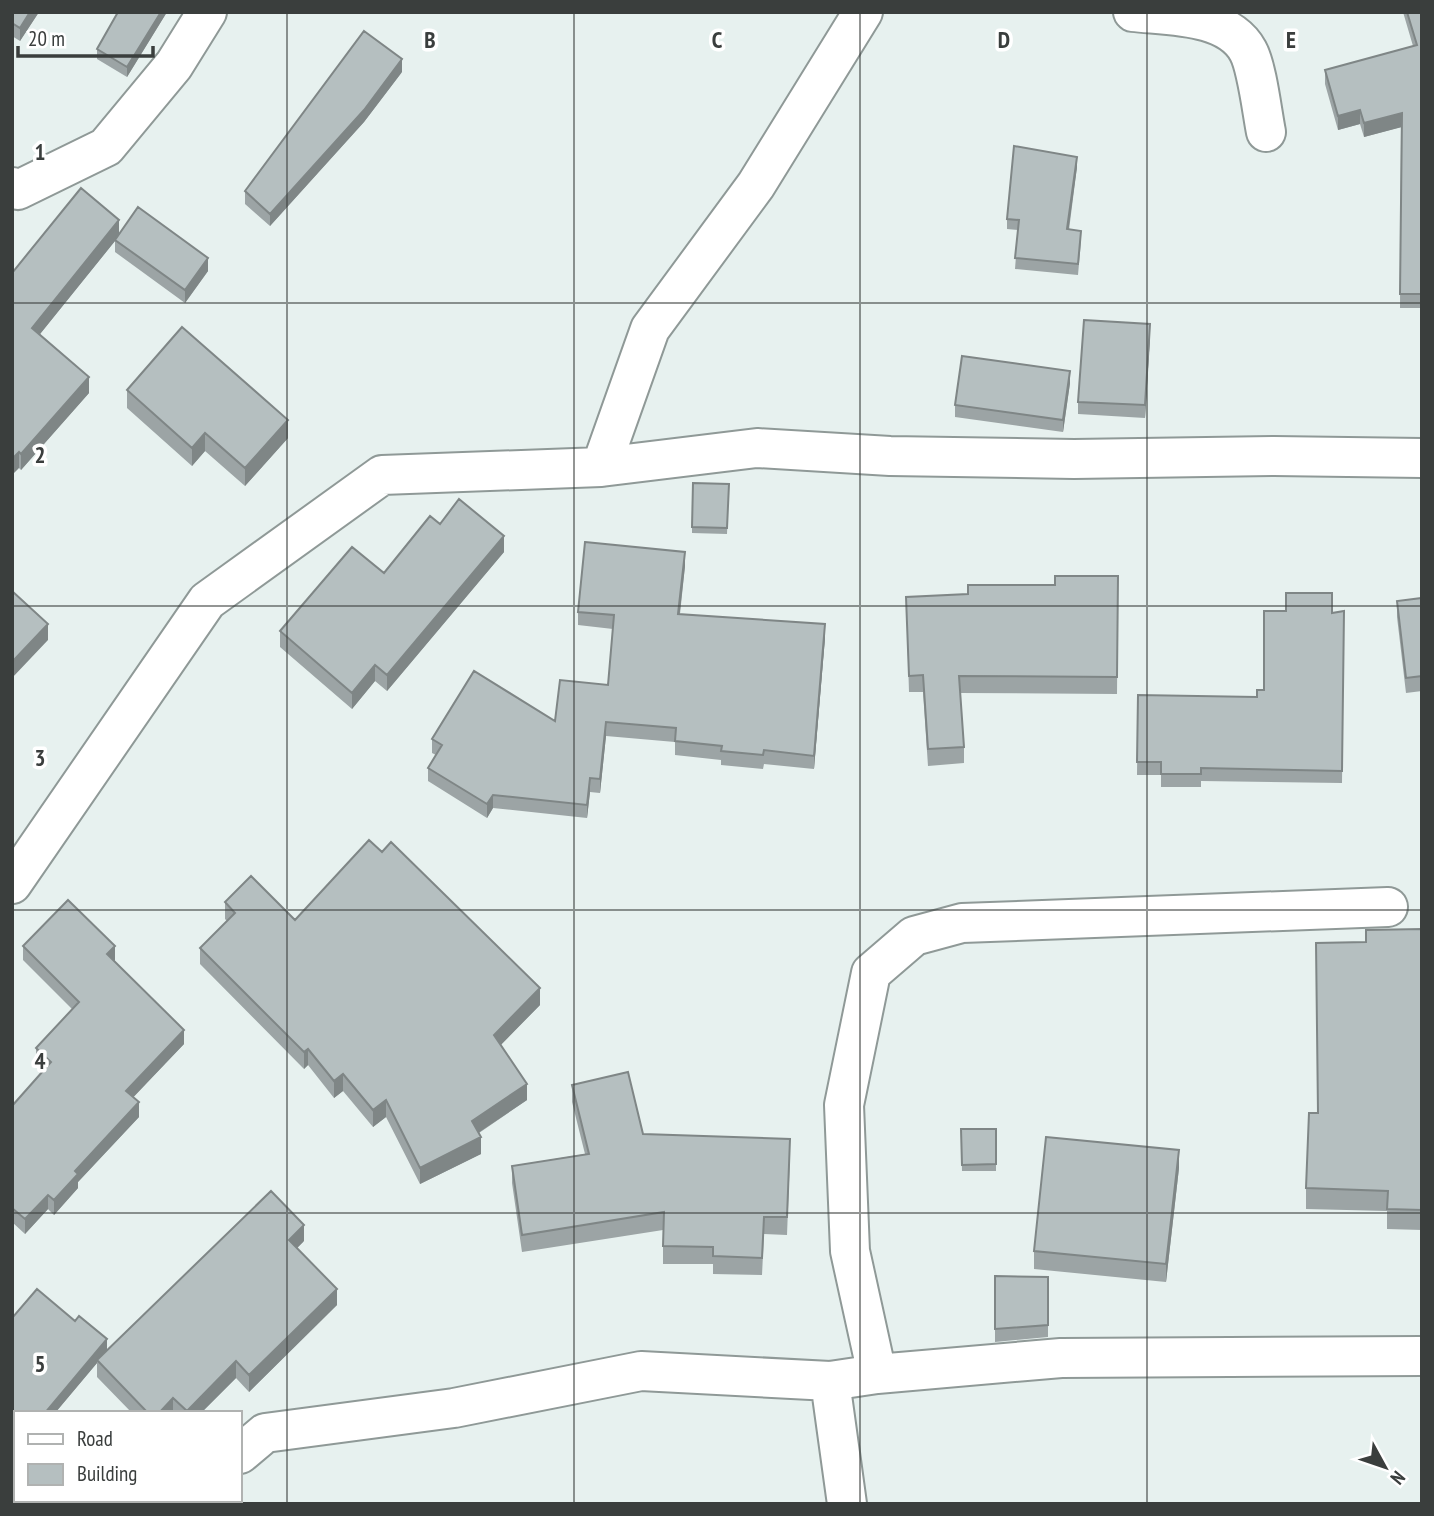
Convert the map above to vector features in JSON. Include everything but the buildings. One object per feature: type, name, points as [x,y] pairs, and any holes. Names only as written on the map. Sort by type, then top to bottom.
[{"type":"street","points":[[12,187],[18,190],[106,147],[174,65],[207,12]]},
{"type":"street","points":[[601,467],[650,329],[756,185],[863,12]]},
{"type":"street","points":[[1133,12],[1193,19],[1228,30],[1248,51],[1266,132]]},
{"type":"street","points":[[12,884],[206,601],[382,475],[601,467],[757,449],[822,450],[890,456],[1061,459],[1274,456],[1422,458]]},
{"type":"street","points":[[877,1374],[850,1251],[844,1105],[871,973],[914,936],[962,923],[1388,907]]},
{"type":"street","points":[[242,1452],[265,1433],[454,1408],[641,1371],[830,1381],[877,1374],[1061,1358],[1422,1356]]},
{"type":"street","points":[[830,1381],[847,1504]]}]
